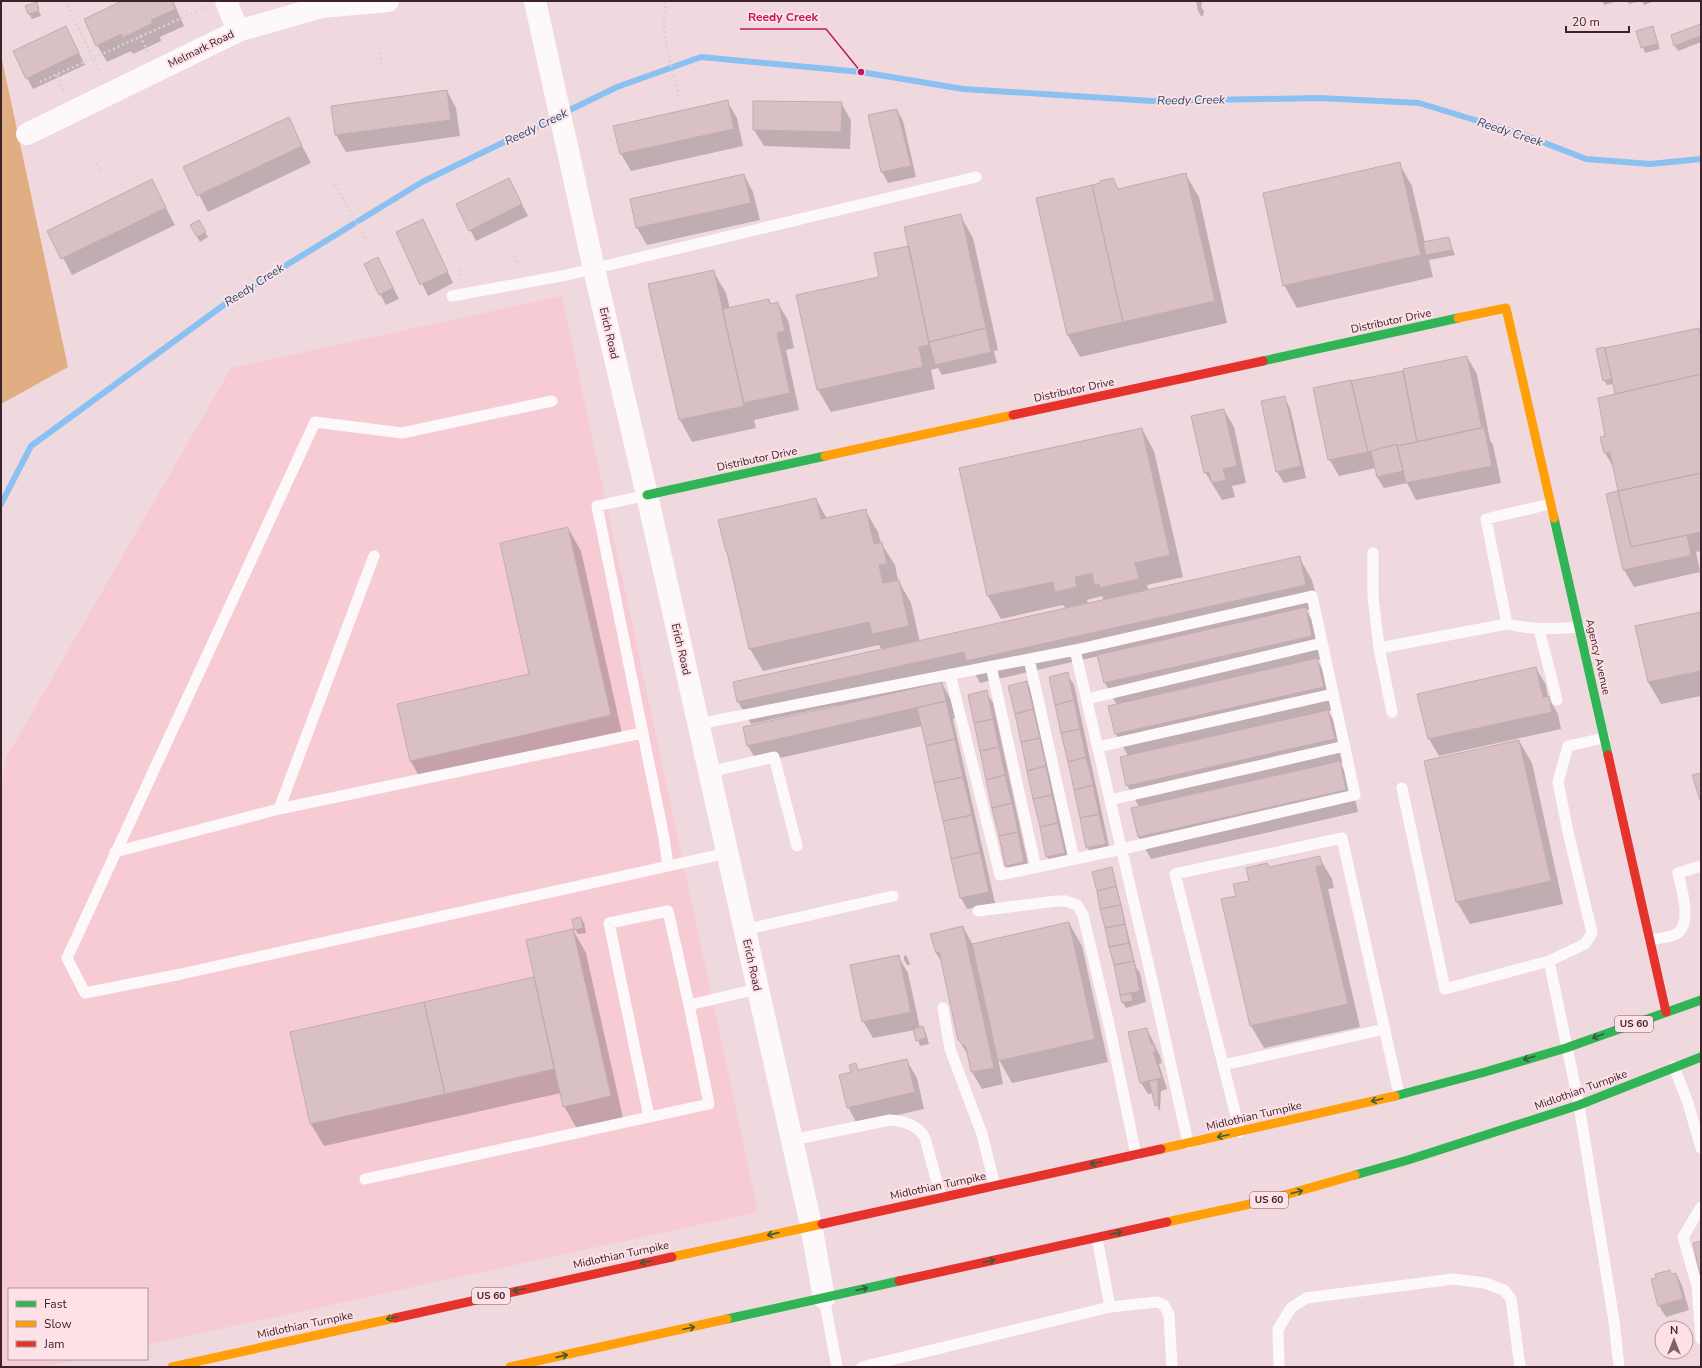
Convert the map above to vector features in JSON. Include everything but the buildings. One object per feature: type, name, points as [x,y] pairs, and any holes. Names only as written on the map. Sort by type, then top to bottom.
[{"type":"main road","name":"Distributor Drive","points":[[647,495],[1506,308]]},
{"type":"main road","name":"Agency Avenue","points":[[1506,308],[1666,1012]]},
{"type":"main road","name":"Midlothian Turnpike","points":[[172,1367],[811,1225],[1240,1132],[1399,1094],[1566,1048],[1701,1000]]},
{"type":"main road","name":"Midlothian Turnpike","points":[[510,1367],[1264,1201],[1408,1160],[1579,1105],[1701,1057]]},
{"type":"street","name":"Melmark Road","points":[[27,134],[238,30],[322,7],[388,1]]},
{"type":"street","name":"Erich Road","points":[[535,1],[594,269],[647,495],[811,1225],[824,1298]]},
{"type":"street","points":[[217,4],[238,30]]},
{"type":"lane","points":[[452,296],[568,275],[976,177]]},
{"type":"lane","points":[[552,401],[402,433],[315,422],[67,958],[85,993],[181,974],[727,853]]},
{"type":"lane","points":[[647,495],[597,506],[664,838],[668,865]]},
{"type":"lane","points":[[1507,624],[1486,519],[1550,504]]},
{"type":"lane","points":[[1373,553],[1373,596],[1379,648],[1392,712]]},
{"type":"lane","points":[[279,810],[374,556]]},
{"type":"lane","points":[[698,724],[950,674],[1075,650],[1312,596],[1356,795],[1074,860],[1000,875],[950,674]]},
{"type":"lane","points":[[1379,648],[1507,624],[1539,629],[1578,627]]},
{"type":"lane","points":[[1539,629],[1558,700]]},
{"type":"lane","points":[[1087,699],[1322,643]]},
{"type":"lane","points":[[1075,650],[1156,993],[1188,1143]]},
{"type":"lane","points":[[1029,659],[1074,860]]},
{"type":"lane","points":[[991,666],[1036,868]]},
{"type":"lane","points":[[1098,747],[1333,694]]},
{"type":"lane","points":[[115,852],[279,810],[642,733]]},
{"type":"lane","points":[[1402,788],[1445,989],[1549,961],[1585,944],[1592,933],[1568,832],[1558,782],[1568,746],[1604,738]]},
{"type":"lane","points":[[1110,800],[1345,746]]},
{"type":"lane","points":[[709,772],[774,757],[797,846]]},
{"type":"lane","points":[[1240,1132],[1175,874],[1342,838],[1399,1094]]},
{"type":"lane","points":[[1650,940],[1672,935],[1680,931],[1684,922],[1685,910],[1678,873],[1701,866]]},
{"type":"lane","points":[[744,930],[893,896]]},
{"type":"lane","points":[[978,910],[1056,901],[1066,901],[1077,905],[1083,916],[1105,1006],[1136,1155]]},
{"type":"lane","points":[[366,1179],[709,1104],[668,910],[609,923],[648,1117]]},
{"type":"lane","points":[[1549,961],[1579,1105],[1614,1321],[1619,1367]]},
{"type":"lane","points":[[689,1005],[757,989]]},
{"type":"lane","points":[[942,1008],[950,1049],[982,1134],[995,1186]]},
{"type":"lane","points":[[1223,1065],[1385,1029]]},
{"type":"lane","points":[[1674,1067],[1688,1103],[1701,1148]]},
{"type":"lane","points":[[792,1140],[890,1120],[906,1123],[921,1131],[925,1138],[941,1197]]},
{"type":"lane","points":[[1701,1207],[1683,1237],[1698,1286],[1701,1339]]},
{"type":"lane","points":[[1097,1238],[1110,1307]]},
{"type":"lane","points":[[1279,1367],[1278,1328],[1291,1308],[1306,1298],[1453,1279],[1485,1283],[1504,1290],[1511,1299],[1520,1367]]},
{"type":"lane","points":[[824,1298],[837,1367]]},
{"type":"lane","points":[[862,1367],[1110,1307],[1157,1302],[1164,1305],[1169,1316],[1172,1367]]},
{"type":"path","points":[[65,1],[103,78]]},
{"type":"path","points":[[665,1],[664,27],[666,44],[679,98]]},
{"type":"path","points":[[40,82],[140,36],[217,4]]},
{"type":"path","points":[[140,36],[150,56]]},
{"type":"path","points":[[380,52],[381,65]]},
{"type":"path","points":[[57,74],[66,96]]},
{"type":"path","points":[[97,163],[102,172]]},
{"type":"path","points":[[335,184],[366,240]]},
{"type":"shaded area","points":[[1,55],[68,367],[1,404]]},
{"type":"shaded area","points":[[562,296],[758,1212],[148,1345],[148,1288],[8,1288],[8,1360],[77,1360],[44,1367],[1,1367],[1,787],[6,758],[231,368]]},
{"type":"waterway","name":"Reedy Creek","points":[[1,504],[31,446],[236,296],[422,182],[617,87],[701,57],[861,72],[963,89],[1152,101],[1319,98],[1419,103],[1527,136],[1586,159],[1650,164],[1701,159]]},
{"type":"traffic: fast","points":[[1263,361],[1458,318]]},
{"type":"traffic: fast","points":[[647,495],[825,456]]},
{"type":"traffic: fast","points":[[1554,518],[1608,755]]},
{"type":"traffic: fast","points":[[1395,1096],[1485,1072],[1566,1048],[1701,1000]]},
{"type":"traffic: fast","points":[[1355,1175],[1408,1160],[1579,1105],[1701,1057]]},
{"type":"traffic: fast","points":[[727,1319],[899,1281]]},
{"type":"traffic: slow","points":[[1458,318],[1506,308],[1554,518]]},
{"type":"traffic: slow","points":[[825,456],[1013,415]]},
{"type":"traffic: slow","points":[[1161,1149],[1395,1096]]},
{"type":"traffic: slow","points":[[1167,1222],[1264,1201],[1355,1175]]},
{"type":"traffic: slow","points":[[672,1257],[822,1224]]},
{"type":"traffic: slow","points":[[172,1367],[395,1318]]},
{"type":"traffic: slow","points":[[510,1367],[727,1319]]},
{"type":"traffic: jam","points":[[1013,415],[1263,361]]},
{"type":"traffic: jam","points":[[1608,755],[1666,1012]]},
{"type":"traffic: jam","points":[[822,1224],[1161,1149]]},
{"type":"traffic: jam","points":[[899,1281],[1167,1222]]},
{"type":"traffic: jam","points":[[395,1318],[672,1257]]},
{"type":"place","name":"Reedy Creek","points":[[861,72]]}]
